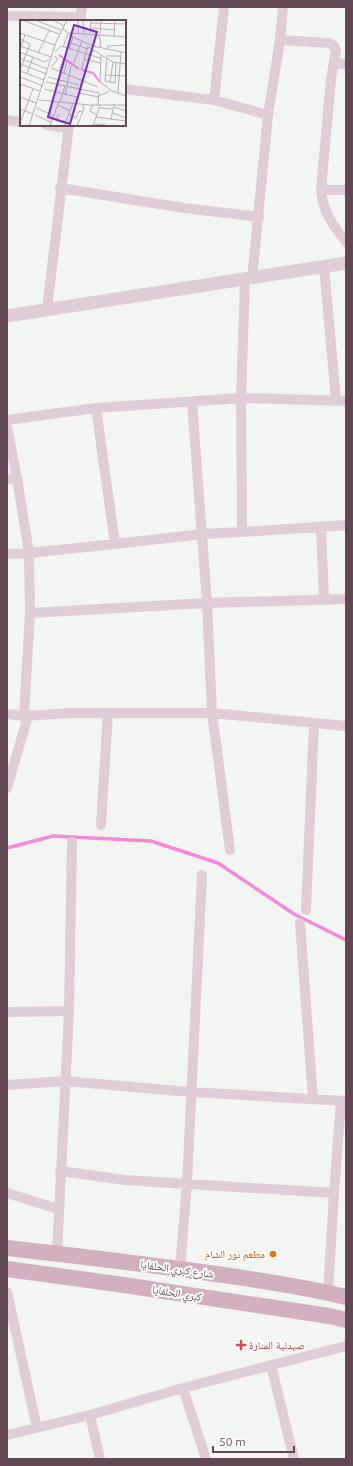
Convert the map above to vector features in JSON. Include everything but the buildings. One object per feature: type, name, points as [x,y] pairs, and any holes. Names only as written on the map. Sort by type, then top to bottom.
[{"type":"main road","name":"شارع كبري الحلفايا","points":[[7,1248],[180,1269],[328,1292],[346,1297]]},
{"type":"main road","name":"كبري الحلفايا","points":[[7,1269],[117,1284],[329,1316],[346,1320]]},
{"type":"street","points":[[214,100],[224,7]]},
{"type":"street","points":[[242,532],[241,398],[249,279],[259,217],[268,115],[280,40],[282,7]]},
{"type":"street","points":[[7,16],[81,15]]},
{"type":"street","points":[[280,40],[330,43],[336,50],[321,190],[322,204],[333,225],[346,242]]},
{"type":"street","points":[[334,63],[346,64]]},
{"type":"street","points":[[126,89],[214,100],[268,115]]},
{"type":"street","points":[[7,120],[20,122]]},
{"type":"street","points":[[47,309],[68,126]]},
{"type":"street","points":[[60,188],[184,208],[259,217]]},
{"type":"street","points":[[321,190],[346,190]]},
{"type":"street","points":[[7,316],[346,263]]},
{"type":"street","points":[[7,420],[96,408],[241,398],[341,401],[324,266]]},
{"type":"street","points":[[192,402],[207,603],[212,713],[230,850]]},
{"type":"street","points":[[96,408],[115,544]]},
{"type":"street","points":[[7,427],[12,478],[29,553],[30,613],[26,716],[7,788]]},
{"type":"street","points":[[7,554],[29,553],[202,534],[346,525]]},
{"type":"street","points":[[321,527],[324,599]]},
{"type":"street","points":[[30,613],[207,603],[346,599]]},
{"type":"street","points":[[101,825],[108,713]]},
{"type":"street","points":[[7,714],[26,716],[108,713],[212,713],[346,726]]},
{"type":"street","points":[[306,910],[314,723]]},
{"type":"street","points":[[57,1254],[68,1011],[72,842]]},
{"type":"street","points":[[180,1269],[187,1183],[190,1092],[202,875]]},
{"type":"street","points":[[300,923],[314,1098]]},
{"type":"street","points":[[7,1012],[68,1011]]},
{"type":"street","points":[[7,1085],[65,1081],[190,1092],[314,1098],[343,1101],[334,1193],[328,1292]]},
{"type":"street","points":[[60,1171],[125,1180],[334,1193]]},
{"type":"street","points":[[7,1193],[58,1209]]},
{"type":"street","points":[[7,1292],[37,1428]]},
{"type":"street","points":[[7,1435],[90,1415],[183,1388],[346,1346]]},
{"type":"street","points":[[271,1365],[294,1459]]},
{"type":"street","points":[[183,1388],[206,1459]]},
{"type":"street","points":[[90,1415],[100,1459]]},
{"type":"waterway","points":[[7,848],[53,836],[151,841],[218,863],[294,914],[346,940]]},
{"type":"place","name":"مطعم نور الشام","points":[[273,1254]]},
{"type":"place","name":"صيدلية المنارة","points":[[241,1345]]}]
